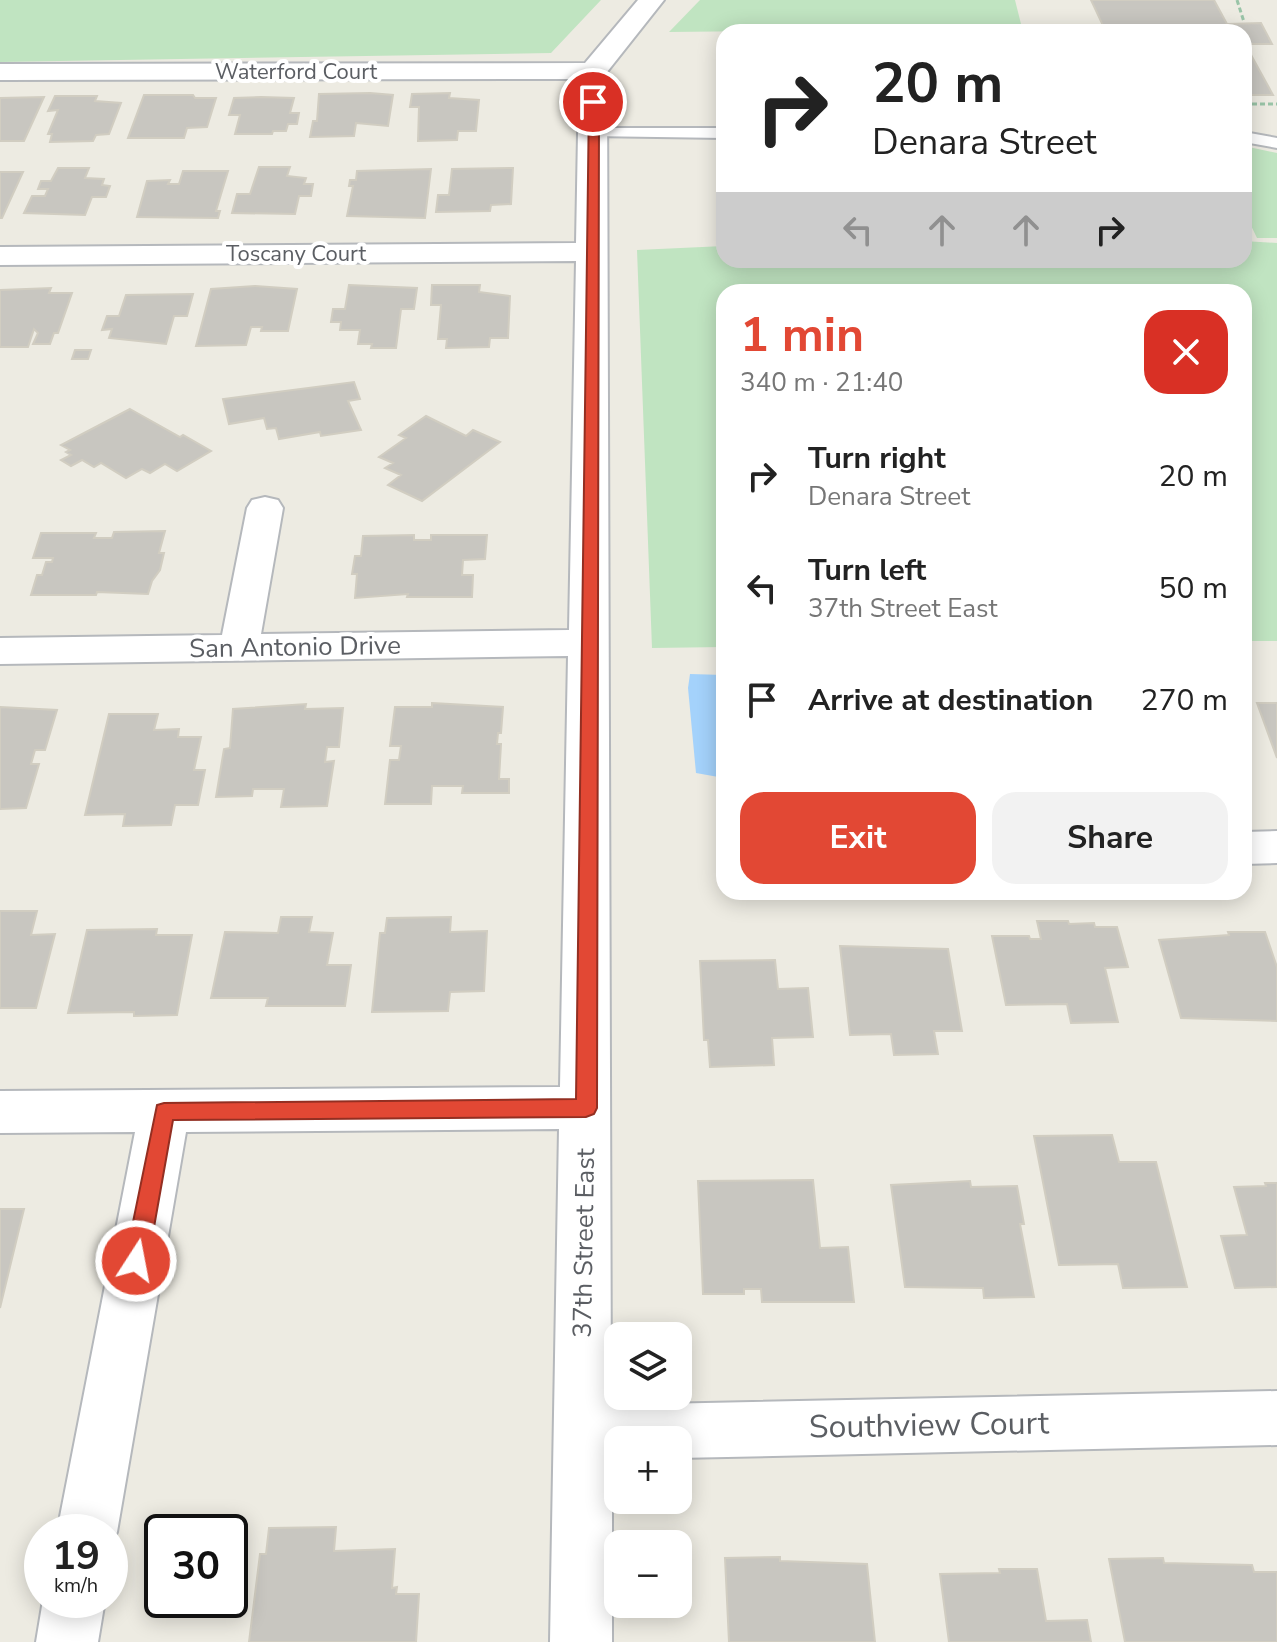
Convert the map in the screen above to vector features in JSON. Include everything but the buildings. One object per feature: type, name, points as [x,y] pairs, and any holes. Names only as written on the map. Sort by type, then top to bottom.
[{"type":"street","points":[[593,71],[651,0]]},
{"type":"street","name":"Waterford Court","points":[[0,72],[593,71]]},
{"type":"street","name":"37th Street East","points":[[581,1642],[593,71]]},
{"type":"street","name":"Toscany Court","points":[[0,256],[592,252]]},
{"type":"street","points":[[239,648],[265,508]]},
{"type":"street","name":"San Antonio Drive","points":[[0,651],[589,643]]},
{"type":"street","points":[[1252,848],[1277,847]]},
{"type":"street","points":[[0,1112],[586,1108]]},
{"type":"street","points":[[90,1514],[164,1111]]},
{"type":"street","name":"Southview Court","points":[[581,1433],[1277,1418]]},
{"type":"street","points":[[67,1642],[71,1618]]},
{"type":"lane","points":[[1252,131],[1277,133]]},
{"type":"lane","points":[[594,133],[716,133]]},
{"type":"lane","points":[[1252,138],[1277,143]]},
{"type":"path","points":[[1237,0],[1244,22]]},
{"type":"path","points":[[1252,104],[1277,104]]},
{"type":"green space","points":[[0,0],[601,0],[551,53],[0,62]]},
{"type":"green space","points":[[700,0],[1015,0],[1021,24],[716,24],[716,31],[669,32]]},
{"type":"green space","points":[[1252,148],[1277,153],[1277,238],[1257,238],[1252,228]]},
{"type":"green space","points":[[1252,241],[1277,243],[1277,641],[1252,641],[1252,284],[716,284],[716,647],[652,648],[637,250],[716,246],[716,268],[1252,268]]},
{"type":"water","points":[[690,674],[716,675],[716,777],[696,773],[688,688]]},
{"type":"route","points":[[136,1261],[164,1111],[586,1108],[593,102]]}]
